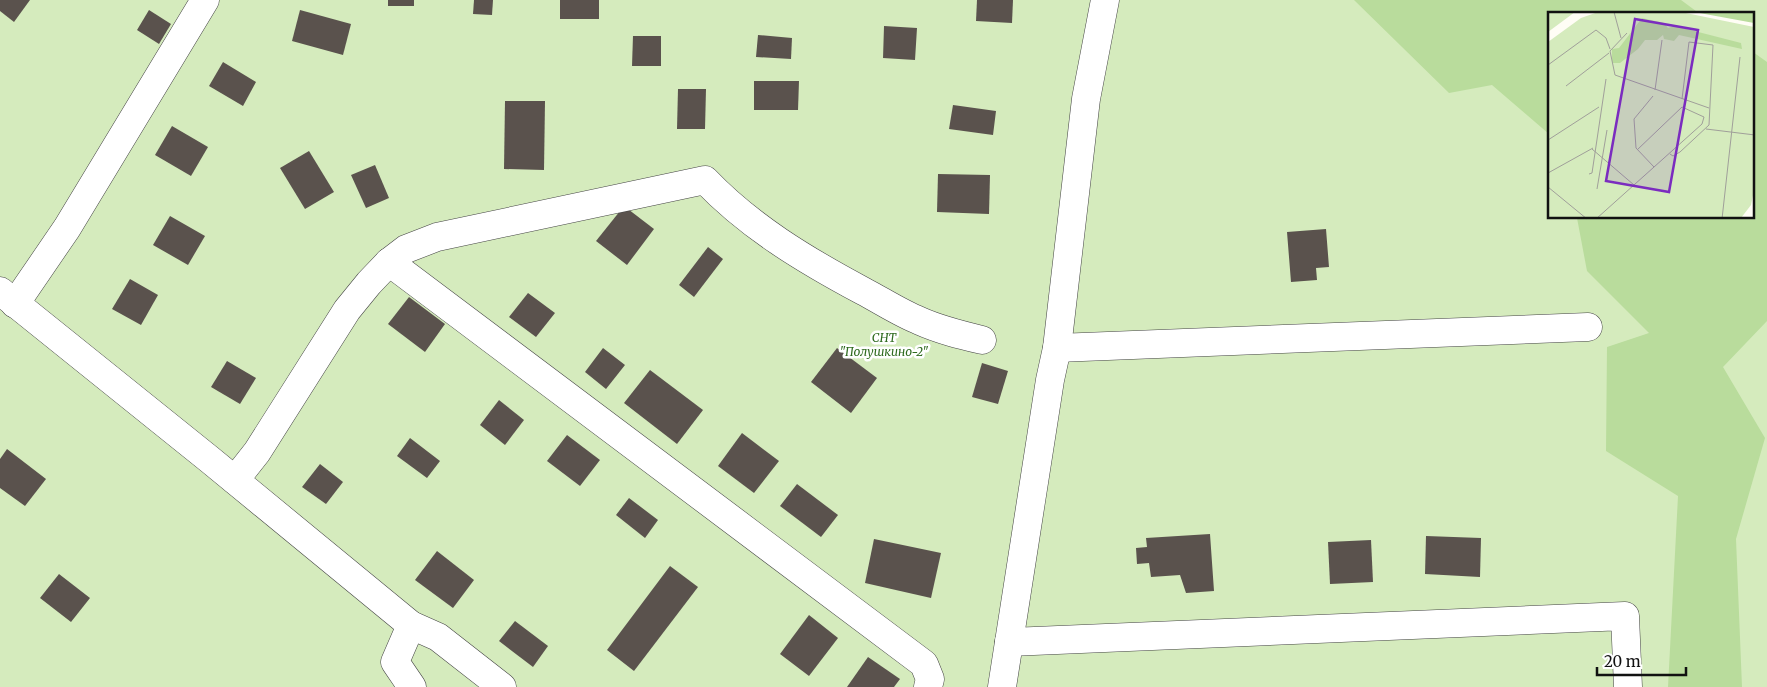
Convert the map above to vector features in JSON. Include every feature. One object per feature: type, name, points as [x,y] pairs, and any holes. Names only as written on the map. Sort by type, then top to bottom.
[{"type":"street","points":[[205,0],[67,228],[8,297],[411,625],[438,637],[502,687]]},
{"type":"street","points":[[1002,687],[1050,380],[1057,348],[1086,99],[1104,0]]},
{"type":"street","points":[[235,480],[257,452],[347,310],[389,262],[406,249],[437,237],[705,180],[727,202],[775,239],[821,269],[919,321],[954,334],[982,340]]},
{"type":"street","points":[[389,262],[924,664],[930,679],[928,687]]},
{"type":"street","points":[[1057,348],[1588,326]]},
{"type":"street","points":[[1009,642],[1625,616],[1628,687]]},
{"type":"street","points":[[411,625],[396,662],[412,687]]},
{"type":"green space","name":"СНТ \"Полушкино-2\"","points":[[0,0],[1767,0],[1767,687],[0,687]]},
{"type":"green space","points":[[1354,0],[1681,0],[1697,12],[1548,12],[1548,133],[1492,85],[1449,93]]},
{"type":"green space","points":[[1754,53],[1767,62],[1767,321],[1723,367],[1765,438],[1736,539],[1742,687],[1668,687],[1678,496],[1606,451],[1607,347],[1649,333],[1587,271],[1577,219],[1754,219]]},
{"type":"building","points":[[0,0],[30,0],[14,22],[0,11]]},
{"type":"building","points":[[388,0],[414,0],[414,6],[388,6]]},
{"type":"building","points":[[474,0],[493,0],[492,15],[473,14]]},
{"type":"building","points":[[560,0],[599,0],[599,19],[560,19]]},
{"type":"building","points":[[977,0],[1013,0],[1012,23],[976,21]]},
{"type":"building","points":[[149,10],[171,24],[159,44],[137,30]]},
{"type":"building","points":[[300,10],[351,24],[343,55],[292,41]]},
{"type":"building","points":[[884,26],[917,28],[915,60],[883,58]]},
{"type":"building","points":[[758,35],[792,38],[791,59],[756,57]]},
{"type":"building","points":[[633,36],[661,36],[661,66],[632,66]]},
{"type":"building","points":[[223,62],[256,82],[243,106],[209,86]]},
{"type":"building","points":[[754,81],[799,81],[798,110],[754,110]]},
{"type":"building","points":[[678,89],[706,89],[705,129],[677,129]]},
{"type":"building","points":[[505,101],[545,101],[544,170],[504,169]]},
{"type":"building","points":[[953,105],[996,111],[993,135],[949,129]]},
{"type":"building","points":[[172,126],[208,147],[191,176],[155,155]]},
{"type":"building","points":[[309,151],[334,192],[305,209],[280,168]]},
{"type":"building","points":[[375,165],[389,198],[366,208],[351,175]]},
{"type":"building","points":[[938,174],[990,175],[989,214],[937,212]]},
{"type":"building","points":[[624,206],[654,229],[627,265],[596,241]]},
{"type":"building","points":[[170,216],[205,236],[188,265],[153,245]]},
{"type":"building","points":[[1326,229],[1329,267],[1316,268],[1317,280],[1291,282],[1287,232]]},
{"type":"building","points":[[708,247],[723,259],[694,297],[679,285]]},
{"type":"building","points":[[130,279],[158,295],[141,325],[112,309]]},
{"type":"building","points":[[528,293],[555,313],[536,337],[509,317]]},
{"type":"building","points":[[409,297],[445,324],[425,352],[388,324]]},
{"type":"building","points":[[603,348],[625,365],[606,389],[585,372]]},
{"type":"building","points":[[837,348],[877,378],[851,413],[811,382]]},
{"type":"building","points":[[227,361],[256,378],[240,404],[211,387]]},
{"type":"building","points":[[982,363],[1008,371],[998,404],[972,397]]},
{"type":"building","points":[[650,370],[703,410],[677,444],[624,403]]},
{"type":"building","points":[[499,400],[524,420],[505,445],[480,425]]},
{"type":"building","points":[[742,433],[779,461],[754,493],[718,466]]},
{"type":"building","points":[[567,435],[600,460],[580,486],[547,461]]},
{"type":"building","points":[[410,438],[440,461],[427,478],[397,456]]},
{"type":"building","points":[[7,449],[46,479],[25,506],[0,488],[0,459]]},
{"type":"building","points":[[320,464],[343,482],[326,504],[302,487]]},
{"type":"building","points":[[797,484],[838,515],[821,537],[780,506]]},
{"type":"building","points":[[629,498],[658,520],[645,538],[616,515]]},
{"type":"building","points":[[1210,534],[1214,591],[1186,593],[1180,575],[1151,577],[1149,563],[1137,564],[1136,548],[1147,547],[1146,538]]},
{"type":"building","points":[[1426,536],[1481,538],[1480,577],[1425,574]]},
{"type":"building","points":[[874,539],[941,553],[931,598],[865,583]]},
{"type":"building","points":[[1371,540],[1373,582],[1330,584],[1328,542]]},
{"type":"building","points":[[437,551],[474,580],[453,608],[415,580]]},
{"type":"building","points":[[670,566],[698,587],[634,671],[607,650]]},
{"type":"building","points":[[59,574],[90,598],[71,622],[40,598]]},
{"type":"building","points":[[809,615],[838,638],[809,676],[780,654]]},
{"type":"building","points":[[515,621],[548,646],[533,667],[499,641]]},
{"type":"building","points":[[868,657],[900,679],[894,687],[847,687]]}]
